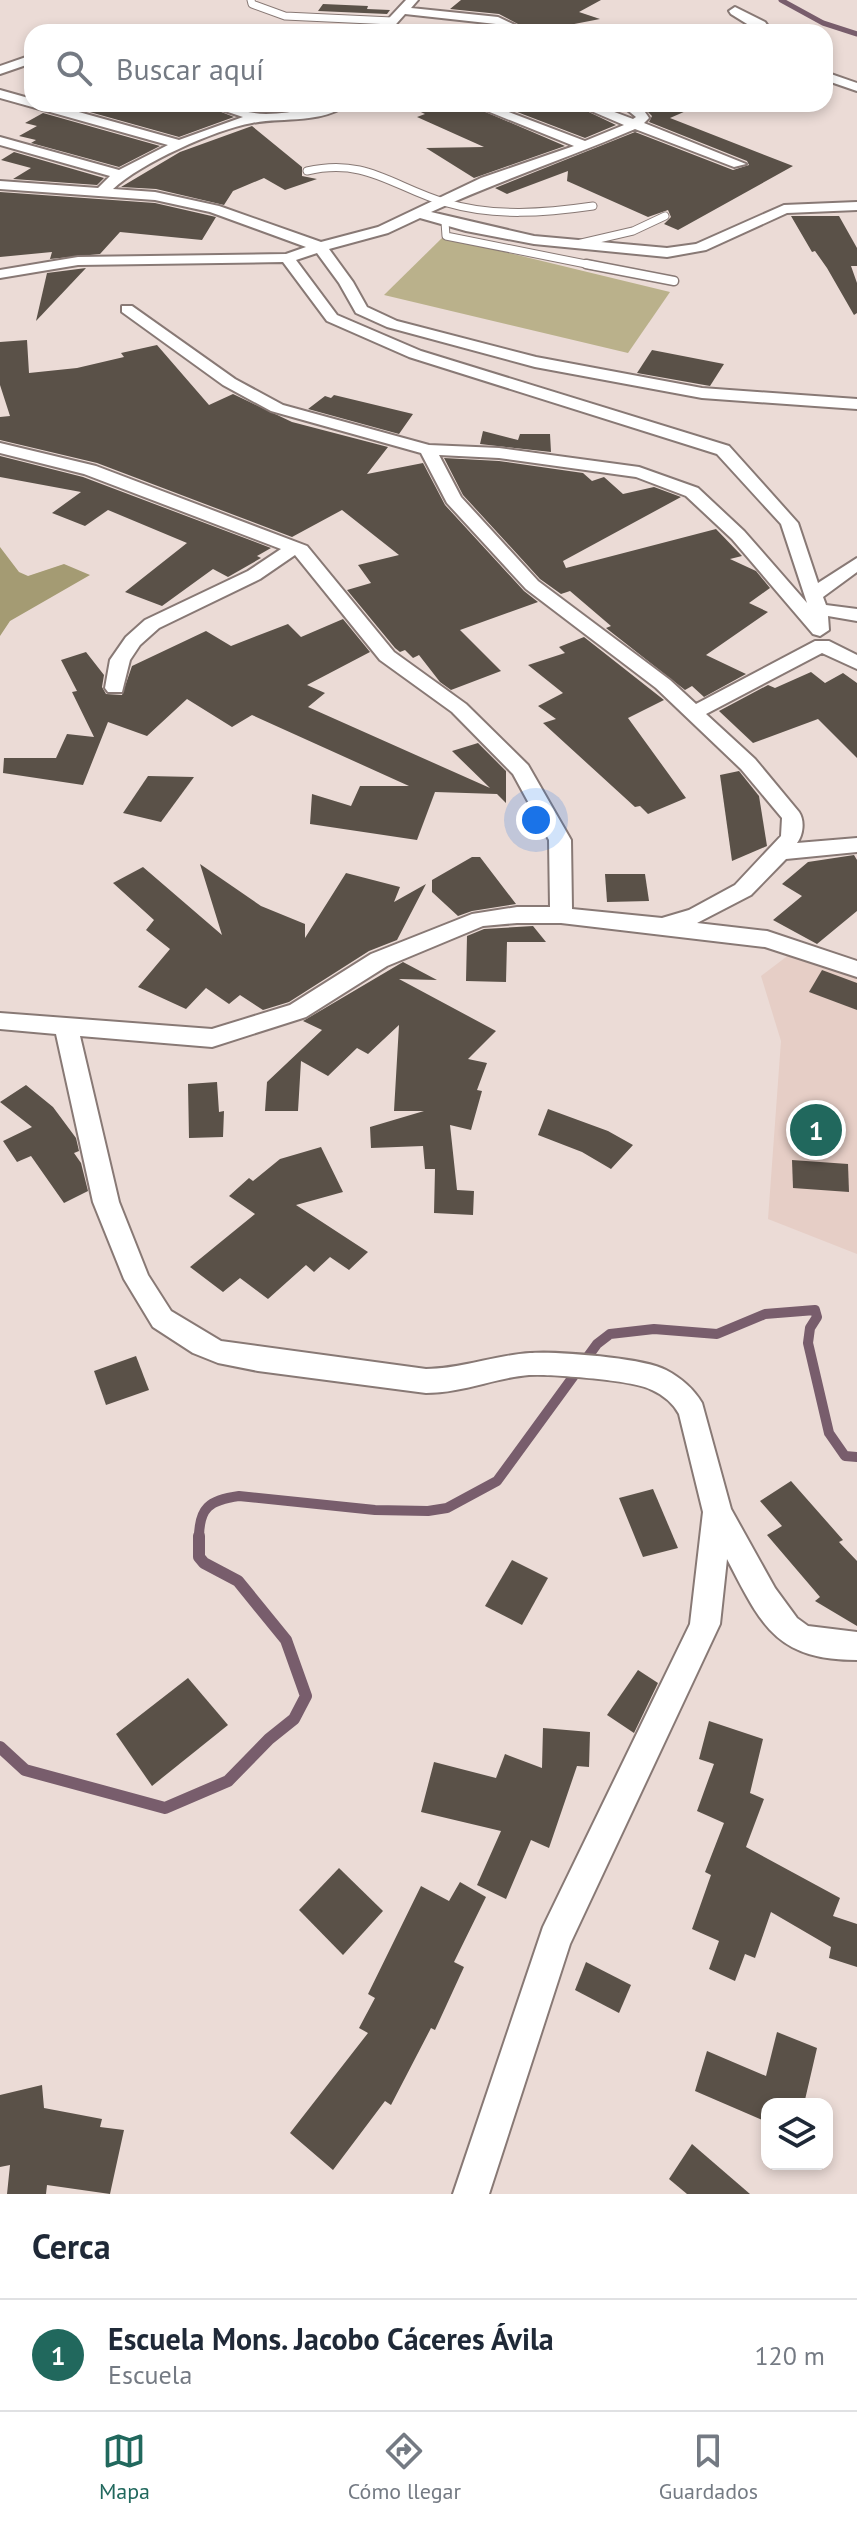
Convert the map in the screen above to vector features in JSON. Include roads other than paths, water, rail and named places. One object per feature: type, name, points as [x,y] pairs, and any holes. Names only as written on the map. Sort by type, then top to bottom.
[{"type":"street","points":[[390,23],[412,0]]},
{"type":"street","points":[[735,11],[759,24]]},
{"type":"street","points":[[390,23],[498,21],[505,24]]},
{"type":"street","points":[[0,70],[24,62]]},
{"type":"street","points":[[833,79],[857,87]]},
{"type":"street","points":[[0,94],[24,101]]},
{"type":"street","points":[[63,112],[180,144]]},
{"type":"street","points":[[240,112],[258,117],[299,116],[313,112]]},
{"type":"street","points":[[497,112],[586,146]]},
{"type":"street","points":[[601,112],[739,164]]},
{"type":"street","points":[[0,274],[78,261],[287,258],[383,230],[422,214],[486,181],[586,146],[634,125],[643,118],[639,112]]},
{"type":"street","points":[[100,193],[120,175],[180,144],[258,117]]},
{"type":"street","points":[[0,141],[120,175]]},
{"type":"street","points":[[0,185],[155,196],[214,209],[320,247],[346,282],[361,310],[392,324],[535,362],[702,393],[857,404]]},
{"type":"street","points":[[422,214],[518,238],[649,253],[686,251],[712,244],[785,208],[838,209],[857,206]]},
{"type":"street","points":[[838,209],[857,218]]},
{"type":"street","points":[[287,258],[332,318],[415,354],[723,450],[789,523],[815,602],[821,638]]},
{"type":"street","points":[[127,309],[229,382],[277,408],[428,450],[499,453],[639,472],[692,492],[738,535],[821,638],[857,663]]},
{"type":"street","points":[[0,448],[90,470],[301,550],[387,656],[459,708],[521,770],[560,840],[561,915]]},
{"type":"street","points":[[428,450],[453,499],[532,585],[695,712],[788,809],[794,826],[791,837],[780,852],[732,898],[697,915],[663,926]]},
{"type":"street","points":[[115,688],[120,660],[133,641],[152,624],[254,575],[295,547]]},
{"type":"street","points":[[815,602],[857,563]]},
{"type":"street","points":[[815,602],[857,615]]},
{"type":"street","points":[[695,712],[821,638]]},
{"type":"street","points":[[780,852],[857,845]]},
{"type":"street","points":[[0,1021],[67,1029],[212,1038],[298,1011],[379,960],[456,927],[499,916],[561,915],[767,939],[857,969]]},
{"type":"street","points":[[67,1029],[106,1202],[137,1279],[162,1319],[189,1338],[218,1352],[426,1381],[446,1381],[528,1364],[565,1364],[634,1373],[665,1381],[683,1396],[696,1427],[717,1512],[779,1622],[797,1636],[840,1646],[857,1646]]},
{"type":"street","points":[[471,2194],[555,1939],[700,1639],[705,1624],[717,1512]]},
{"type":"lane","points":[[251,0],[252,4],[285,16],[390,23]]},
{"type":"lane","points":[[307,171],[342,164],[367,168],[445,202],[485,210],[555,210],[593,206]]},
{"type":"lane","points":[[570,245],[633,231],[665,216]]},
{"type":"lane","points":[[445,222],[446,236],[674,281]]},
{"type":"waterway","points":[[781,0],[826,24]]},
{"type":"waterway","points":[[833,26],[857,34]]},
{"type":"waterway","points":[[0,1747],[25,1770],[165,1808],[228,1781],[269,1739],[294,1719],[306,1696],[286,1640],[238,1581],[204,1563],[199,1557],[199,1528],[208,1507],[220,1500],[239,1496],[375,1510],[428,1511],[447,1508],[497,1481],[597,1344],[610,1334],[654,1329],[717,1334],[765,1314],[815,1310],[817,1317],[810,1328],[808,1343],[829,1433],[845,1456],[857,1457]]},
{"type":"place","name":"Escuela Mons. Jacobo Cáceres Ávila","points":[[816,1130]]}]
